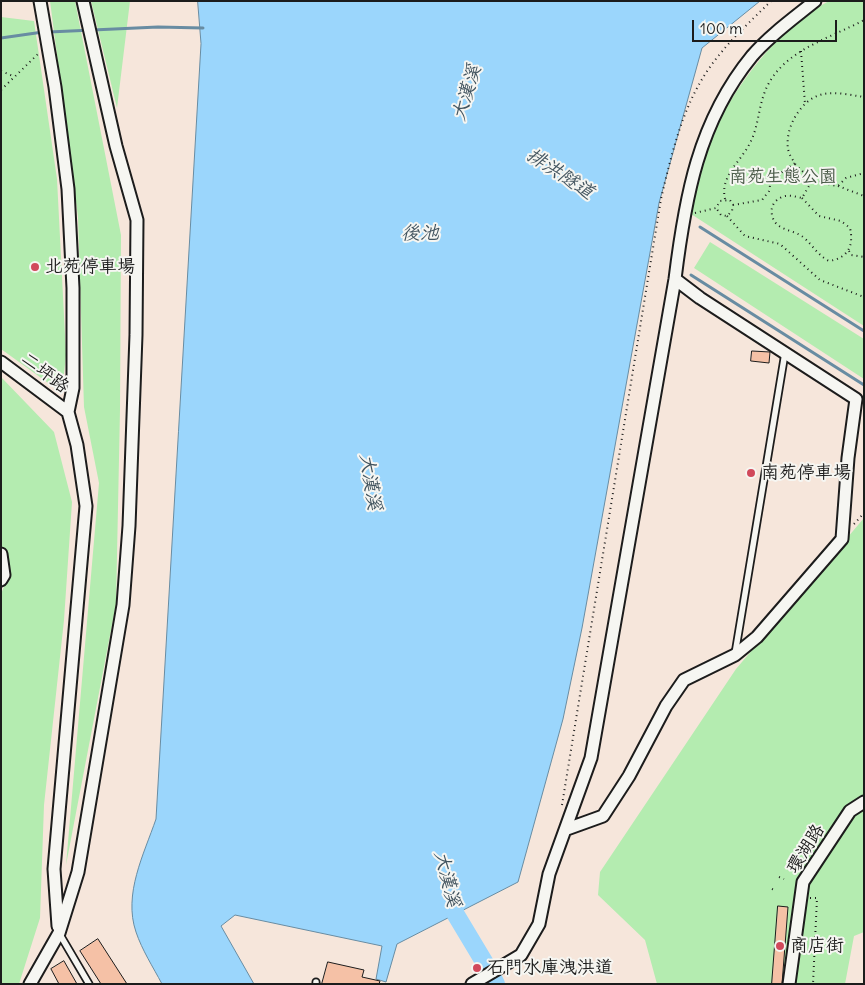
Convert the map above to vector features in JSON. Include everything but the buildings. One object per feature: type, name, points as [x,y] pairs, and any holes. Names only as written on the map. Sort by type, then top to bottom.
[{"type":"street","points":[[40,1],[55,87],[69,209],[73,288],[73,388],[68,412],[77,445],[86,506],[54,869],[59,933]]},
{"type":"street","points":[[30,984],[59,933],[78,872],[123,604],[129,526],[136,335],[136,220],[116,146],[83,1]]},
{"type":"street","points":[[472,984],[521,955],[539,924],[549,874],[567,829],[591,758],[675,279],[683,215],[691,179],[711,122],[752,56],[779,30],[815,1]]},
{"type":"street","points":[[567,829],[603,816],[629,776],[666,706],[684,680],[735,655],[758,637],[842,539],[848,458],[856,399],[700,298],[675,279]]},
{"type":"street","name":"二坪路","points":[[1,362],[68,412]]},
{"type":"street","points":[[1,554],[4,575],[1,580]]},
{"type":"street","name":"環湖路","points":[[788,984],[803,882],[850,811],[864,802]]},
{"type":"lane","points":[[735,655],[786,352]]},
{"type":"lane","points":[[59,933],[89,984]]},
{"type":"path","points":[[561,813],[661,198],[671,153],[682,122],[705,75],[731,41],[771,1]]},
{"type":"path","points":[[725,199],[723,189],[727,176],[753,139],[764,93],[773,78],[801,51],[819,40],[864,20]]},
{"type":"path","points":[[1,90],[48,45]]},
{"type":"path","points":[[801,51],[805,104]]},
{"type":"path","points":[[1,71],[13,77]]},
{"type":"path","points":[[864,97],[832,93],[816,96],[805,104],[794,119],[788,135],[788,150],[795,163],[813,179],[819,183],[846,188],[864,196]]},
{"type":"path","points":[[734,205],[762,200],[768,191],[770,180],[795,163]]},
{"type":"path","points":[[838,186],[846,178],[864,172]]},
{"type":"path","points":[[802,198],[813,179]]},
{"type":"path","points":[[790,195],[802,198],[819,216],[841,221],[850,228],[852,240],[849,250],[837,260],[829,261],[822,258],[801,235],[778,225],[771,212],[773,204],[780,198],[790,195]]},
{"type":"path","points":[[683,215],[716,208],[720,201],[725,199],[730,200],[734,205]]},
{"type":"path","points":[[727,216],[732,211],[734,205]]},
{"type":"path","points":[[716,208],[721,215],[727,216],[745,236],[780,244],[820,280],[864,297]]},
{"type":"path","points":[[849,250],[851,255],[864,257]]},
{"type":"path","points":[[779,876],[784,879]]},
{"type":"path","points":[[772,889],[776,891]]},
{"type":"path","points":[[800,897],[816,898],[813,984]]},
{"type":"green space","points":[[50,1],[75,1],[121,235],[116,604],[66,865],[99,483],[84,407],[78,217]]},
{"type":"green space","points":[[91,1],[130,1],[117,108]]},
{"type":"green space","name":"南苑生態公園","points":[[829,1],[864,1],[864,326],[691,214],[695,184],[704,155],[729,103],[765,54],[785,33],[806,15]]},
{"type":"green space","points":[[1,17],[34,21],[57,179],[66,355],[62,393],[1,349]]},
{"type":"green space","points":[[710,242],[864,339],[864,379],[694,268]]},
{"type":"green space","points":[[1,377],[54,432],[72,502],[64,620],[44,805],[40,918],[19,984],[1,984],[1,594],[9,574],[1,546]]},
{"type":"green space","points":[[864,518],[864,932],[854,936],[845,984],[657,984],[645,940],[598,895],[600,872],[736,669]]},
{"type":"water","name":"後池","points":[[198,1],[760,1],[702,48],[659,203],[582,628],[563,719],[518,882],[397,944],[386,982],[376,979],[382,946],[235,915],[221,926],[254,984],[162,984],[141,945],[133,918],[133,889],[156,819],[201,44]]},
{"type":"waterway","points":[[49,32],[158,27],[203,28]]},
{"type":"waterway","points":[[1,38],[43,32]]},
{"type":"waterway","name":"排洪隧道","points":[[700,227],[864,331]]},
{"type":"waterway","name":"排洪隧道","points":[[691,275],[864,385]]},
{"type":"waterway","name":"大漢溪","points":[[450,892],[456,915],[486,965]]},
{"type":"waterway","name":"大漢溪","points":[[494,980],[496,984]]},
{"type":"place","name":"北苑停車場","points":[[35,267]]},
{"type":"place","name":"南苑停車場","points":[[751,473]]},
{"type":"place","name":"商店街","points":[[780,946]]},
{"type":"place","name":"石門水庫洩洪道","points":[[477,968]]}]
